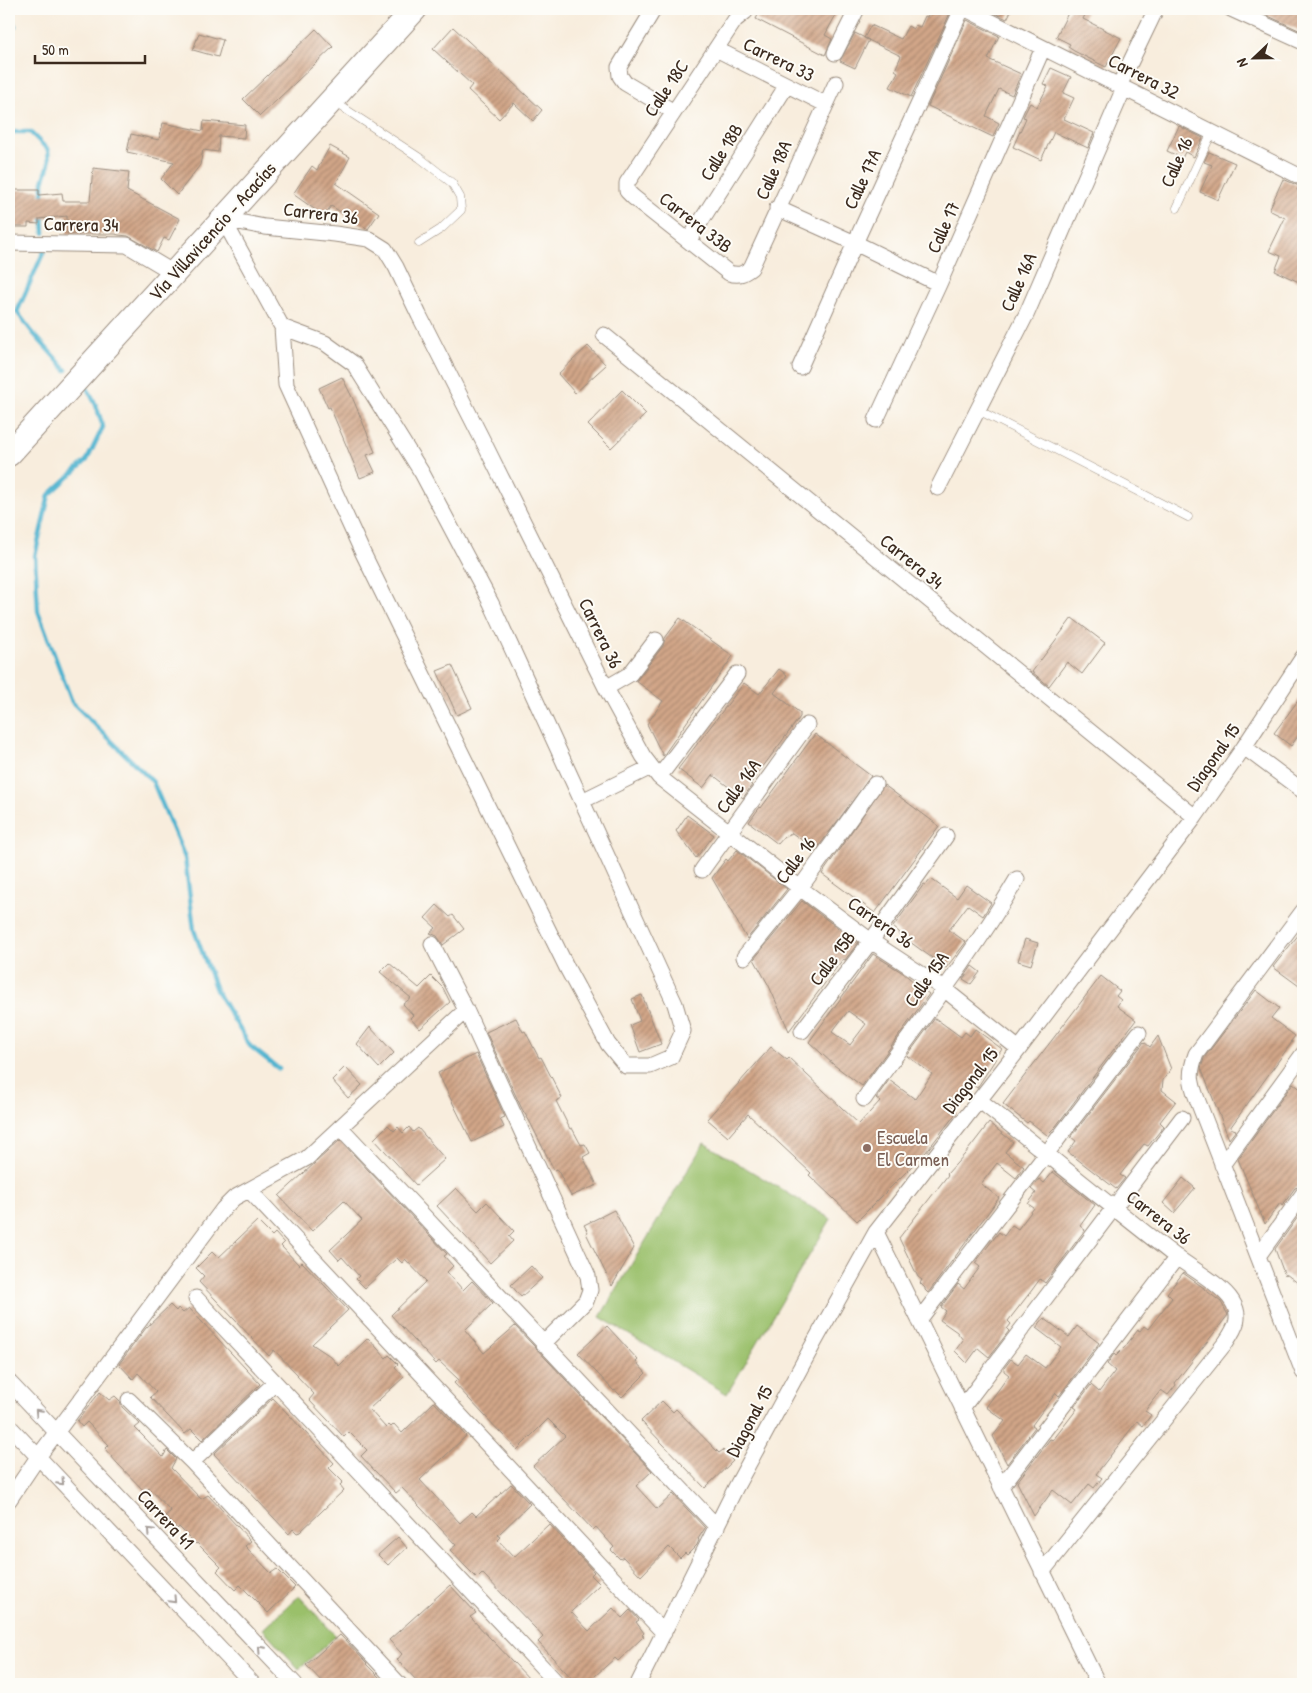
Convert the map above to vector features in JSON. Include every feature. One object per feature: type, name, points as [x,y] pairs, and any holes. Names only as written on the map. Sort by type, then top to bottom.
[{"type":"main road","name":"Vía Villavicencio - Acacías","points":[[9,454],[415,9]]},
{"type":"street","points":[[654,9],[619,67],[620,76],[625,83],[674,112]]},
{"type":"street","points":[[834,53],[856,9]]},
{"type":"street","name":"Carrera 32","points":[[964,9],[1303,178]]},
{"type":"street","name":"Calle 17A","points":[[800,367],[855,243],[964,9]]},
{"type":"street","points":[[1231,9],[1303,42]]},
{"type":"street","name":"Calle 18C","points":[[628,191],[627,183],[735,20],[746,10]]},
{"type":"street","name":"Calle 16A","points":[[938,488],[1027,313],[1155,11]]},
{"type":"street","name":"Calle 17","points":[[876,420],[939,284],[1043,48]]},
{"type":"street","name":"Carrera 33","points":[[716,49],[825,104]]},
{"type":"street","name":"Calle 18A","points":[[744,274],[751,268],[836,82]]},
{"type":"street","name":"Calle 18B","points":[[689,240],[787,85]]},
{"type":"street","name":"Carrera 33B","points":[[628,191],[633,197],[729,273],[744,274]]},
{"type":"street","points":[[777,208],[939,284]]},
{"type":"street","points":[[223,220],[282,327],[286,385],[360,549],[568,970],[608,1044],[626,1066],[650,1066],[671,1057],[683,1031],[675,1004],[491,603],[422,473],[354,364],[325,343],[282,327]]},
{"type":"street","name":"Carrera 36","points":[[223,220],[265,227],[369,239],[385,249],[396,267],[606,688],[643,756],[655,772],[800,888],[871,941],[944,989],[1019,1049]]},
{"type":"street","name":"Carrera 34","points":[[9,243],[127,245],[174,272]]},
{"type":"street","name":"Carrera 34","points":[[604,335],[1195,817]]},
{"type":"street","points":[[606,688],[630,674],[656,640]]},
{"type":"street","name":"Diagonal 15","points":[[638,1684],[736,1487],[876,1232],[1019,1049],[1195,817],[1303,657]]},
{"type":"street","points":[[582,801],[655,772],[737,674]]},
{"type":"street","name":"Calle 16A","points":[[702,870],[807,725]]},
{"type":"street","points":[[1244,747],[1303,791]]},
{"type":"street","name":"Calle 16","points":[[744,957],[800,888],[876,784]]},
{"type":"street","name":"Calle 15B","points":[[802,1031],[871,941],[946,836]]},
{"type":"street","name":"Calle 15A","points":[[864,1098],[944,989],[1004,902],[1017,879]]},
{"type":"street","points":[[1303,911],[1196,1054],[1190,1069],[1191,1084],[1303,1372]]},
{"type":"street","points":[[432,944],[466,1010],[588,1276],[590,1290],[586,1301],[543,1344]]},
{"type":"street","points":[[9,1500],[38,1458],[223,1209],[234,1198],[307,1158],[466,1010]]},
{"type":"street","points":[[919,1320],[1139,1033]]},
{"type":"street","points":[[1222,1165],[1303,1054]]},
{"type":"street","name":"Carrera 36","points":[[979,1100],[1177,1257],[1222,1289],[1232,1300],[1238,1314],[1235,1329],[1226,1342],[1042,1572]]},
{"type":"street","points":[[962,1408],[1182,1118]]},
{"type":"street","points":[[340,1127],[716,1527]]},
{"type":"street","points":[[250,1190],[664,1633]]},
{"type":"street","points":[[1258,1256],[1303,1194]]},
{"type":"street","points":[[876,1232],[1098,1684]]},
{"type":"street","points":[[1001,1487],[1177,1257]]},
{"type":"street","points":[[196,1298],[558,1684]]},
{"type":"street","points":[[1294,1349],[1303,1336]]},
{"type":"street","name":"Carrera 41","points":[[9,1382],[295,1684]]},
{"type":"street","points":[[192,1462],[275,1383]]},
{"type":"street","points":[[129,1400],[192,1462],[399,1684]]},
{"type":"street","points":[[9,1426],[253,1684]]},
{"type":"lane","points":[[331,100],[420,158],[452,183],[460,197],[461,210],[441,229],[419,243]]},
{"type":"lane","name":"Calle 16","points":[[1177,208],[1212,132]]},
{"type":"lane","points":[[978,410],[1188,517]]},
{"type":"green space","points":[[704,1143],[831,1219],[727,1394],[600,1317]]},
{"type":"green space","points":[[299,1596],[336,1636],[299,1669],[263,1629]]},
{"type":"building","points":[[761,9],[839,9],[825,35],[832,39],[825,55],[756,19]]},
{"type":"building","points":[[931,9],[952,9],[911,97],[890,87],[898,72],[895,70],[901,56],[864,38],[871,25],[901,39],[908,26],[913,29],[915,25],[920,27]]},
{"type":"building","points":[[986,9],[1012,9],[1007,19]]},
{"type":"building","points":[[1070,9],[1077,9],[1086,13],[1083,19],[1121,38],[1106,67],[1074,51],[1068,47],[1070,44],[1056,37]]},
{"type":"building","points":[[1253,9],[1303,9],[1303,32]]},
{"type":"building","points":[[967,20],[999,36],[988,59],[1021,74],[1012,95],[999,89],[986,116],[999,123],[993,137],[928,106]]},
{"type":"building","points":[[453,27],[542,110],[533,121],[514,103],[499,119],[468,90],[472,85],[433,49]]},
{"type":"building","points":[[316,29],[333,47],[260,116],[243,99]]},
{"type":"building","points":[[199,33],[223,40],[218,57],[193,50]]},
{"type":"building","points":[[855,33],[869,40],[855,68],[840,61]]},
{"type":"building","points":[[1051,68],[1071,77],[1063,93],[1074,98],[1064,119],[1094,133],[1088,148],[1054,132],[1041,160],[1013,147],[1026,118],[1023,117],[1030,103],[1037,107],[1048,86],[1043,84]]},
{"type":"building","points":[[204,121],[245,125],[244,138],[219,136],[218,152],[203,150],[200,165],[177,195],[161,179],[174,162],[127,152],[131,134],[159,140],[163,123],[203,131]]},
{"type":"building","points":[[1179,126],[1203,138],[1194,157],[1185,152],[1182,158],[1167,151]]},
{"type":"building","points":[[330,146],[350,157],[336,183],[379,213],[368,229],[331,206],[324,216],[293,194],[312,166],[317,170]]},
{"type":"building","points":[[1209,152],[1235,163],[1218,200],[1200,192],[1212,165],[1204,162]]},
{"type":"building","points":[[93,168],[129,172],[127,191],[180,219],[169,240],[164,238],[157,252],[128,236],[115,234],[67,234],[67,216],[39,219],[39,224],[28,223],[28,227],[11,227],[11,190],[39,190],[39,195],[62,193],[63,201],[90,201]]},
{"type":"building","points":[[1283,179],[1299,186],[1297,190],[1303,193],[1303,273],[1299,282],[1275,271],[1281,256],[1269,251],[1285,218],[1269,210]]},
{"type":"building","points":[[588,346],[606,365],[575,393],[558,374]]},
{"type":"building","points":[[342,377],[375,452],[367,455],[375,472],[360,478],[330,407],[328,408],[319,388]]},
{"type":"building","points":[[622,390],[646,414],[611,448],[588,425]]},
{"type":"building","points":[[680,618],[733,656],[663,756],[647,724],[663,701],[636,681],[663,646],[665,638]]},
{"type":"building","points":[[1072,618],[1105,643],[1082,674],[1067,662],[1049,686],[1032,672]]},
{"type":"building","points":[[452,665],[472,708],[457,715],[437,671]]},
{"type":"building","points":[[779,669],[787,675],[774,693],[800,713],[800,717],[750,784],[752,785],[743,798],[713,775],[703,788],[678,769],[744,683],[759,694]]},
{"type":"building","points":[[1303,694],[1303,729],[1291,746],[1274,733]]},
{"type":"building","points":[[815,734],[871,776],[816,850],[792,833],[784,837],[778,844],[749,822]]},
{"type":"building","points":[[884,785],[939,826],[875,913],[822,874]]},
{"type":"building","points":[[687,815],[714,835],[696,858],[676,831]]},
{"type":"building","points":[[737,850],[787,889],[747,939],[712,878],[726,859],[728,861]]},
{"type":"building","points":[[931,879],[957,898],[966,885],[991,903],[983,916],[968,905],[949,930],[966,942],[946,968],[899,934],[893,927],[924,884],[926,885]]},
{"type":"building","points":[[802,901],[858,943],[845,960],[843,959],[789,1031],[769,986],[754,959]]},
{"type":"building","points":[[437,905],[450,917],[453,915],[464,929],[443,945],[437,936],[430,933],[436,928],[425,918]]},
{"type":"building","points":[[1303,929],[1303,980],[1299,986],[1273,967]]},
{"type":"building","points":[[1025,939],[1038,943],[1031,965],[1018,961]]},
{"type":"building","points":[[873,954],[903,973],[929,994],[862,1086],[834,1065],[809,1042]],"holes":[[[848,1011],[866,1024],[850,1045],[832,1032]]]},
{"type":"building","points":[[389,963],[419,988],[431,976],[443,988],[450,1002],[420,1029],[410,1018],[413,1015],[403,1004],[411,998],[380,972]]},
{"type":"building","points":[[972,966],[980,972],[971,984],[963,979]]},
{"type":"building","points":[[1101,976],[1120,991],[1116,996],[1121,1000],[1117,1006],[1136,1020],[1056,1126],[1047,1135],[1029,1121],[1027,1123],[1003,1104]]},
{"type":"building","points":[[1256,990],[1279,1008],[1271,1018],[1295,1036],[1230,1128],[1236,1130],[1229,1139],[1201,1068],[1204,1058]]},
{"type":"building","points":[[642,995],[661,1044],[640,1052],[630,1025],[640,1021],[632,999]]},
{"type":"building","points":[[516,1018],[539,1058],[541,1057],[562,1098],[556,1101],[570,1129],[572,1128],[581,1145],[585,1144],[590,1153],[583,1157],[597,1185],[571,1196],[557,1169],[554,1170],[522,1109],[486,1032]]},
{"type":"building","points":[[935,1018],[961,1037],[965,1032],[970,1036],[975,1029],[1002,1049],[977,1088],[972,1084],[953,1109],[957,1112],[926,1152],[857,1221],[809,1175],[811,1173],[748,1114],[728,1137],[707,1119],[771,1047],[787,1060],[789,1058],[859,1124],[880,1101],[876,1098],[889,1080],[915,1099],[932,1074],[907,1056]]},
{"type":"building","points":[[370,1027],[394,1053],[379,1068],[357,1044]]},
{"type":"building","points":[[1158,1036],[1171,1069],[1163,1080],[1162,1090],[1176,1101],[1160,1122],[1164,1126],[1148,1146],[1144,1144],[1120,1175],[1125,1178],[1116,1189],[1068,1152],[1076,1141],[1071,1137],[1144,1042],[1150,1047]]},
{"type":"building","points":[[476,1054],[505,1117],[500,1119],[504,1127],[472,1142],[438,1073]]},
{"type":"building","points":[[345,1067],[362,1085],[348,1098],[332,1080]]},
{"type":"building","points":[[1293,1083],[1303,1091],[1303,1185],[1295,1188],[1282,1206],[1280,1203],[1265,1224],[1238,1159]]},
{"type":"building","points":[[989,1123],[1013,1142],[1005,1152],[1024,1167],[1016,1178],[997,1163],[981,1184],[999,1198],[928,1293],[920,1283],[922,1280],[918,1277],[899,1238],[947,1174]]},
{"type":"building","points":[[388,1125],[394,1131],[398,1127],[403,1133],[409,1127],[413,1132],[418,1128],[445,1159],[416,1185],[374,1139]]},
{"type":"building","points":[[340,1140],[447,1254],[444,1256],[453,1266],[447,1272],[463,1290],[472,1281],[493,1303],[465,1330],[484,1353],[515,1326],[652,1471],[636,1486],[657,1509],[673,1494],[705,1528],[698,1539],[697,1545],[687,1555],[685,1553],[680,1558],[669,1547],[641,1576],[623,1557],[620,1559],[611,1550],[614,1547],[596,1527],[593,1530],[533,1466],[565,1436],[548,1419],[517,1450],[454,1383],[458,1379],[439,1361],[436,1364],[391,1315],[426,1281],[405,1259],[402,1263],[397,1258],[365,1288],[356,1279],[359,1276],[342,1257],[339,1260],[330,1250],[362,1220],[344,1201],[312,1231],[279,1196]]},
{"type":"building","points":[[1053,1172],[1095,1205],[1080,1226],[1085,1230],[1045,1283],[1040,1279],[1008,1321],[1011,1324],[1007,1329],[1009,1331],[989,1357],[978,1348],[967,1363],[955,1351],[963,1340],[957,1332],[940,1320],[946,1311],[941,1307],[958,1284],[964,1289],[980,1267],[975,1263],[999,1232],[1004,1236],[1012,1225],[1018,1229],[1034,1208],[1028,1204],[1036,1193],[1031,1189],[1039,1179],[1044,1183]]},
{"type":"building","points":[[1183,1178],[1195,1188],[1174,1213],[1163,1203]]},
{"type":"building","points":[[456,1188],[478,1211],[487,1202],[514,1231],[509,1236],[513,1241],[490,1263],[437,1206]]},
{"type":"building","points":[[614,1210],[634,1248],[612,1286],[586,1233],[588,1232],[584,1225]]},
{"type":"building","points":[[1303,1210],[1303,1287],[1286,1274],[1285,1276],[1275,1249]]},
{"type":"building","points":[[257,1221],[272,1236],[275,1233],[284,1243],[281,1246],[299,1265],[302,1262],[348,1310],[312,1344],[330,1356],[339,1366],[368,1338],[386,1358],[389,1355],[398,1364],[395,1367],[404,1377],[369,1409],[386,1428],[394,1424],[402,1433],[434,1402],[466,1436],[420,1480],[460,1523],[472,1512],[476,1516],[511,1484],[530,1504],[498,1535],[501,1537],[498,1540],[514,1557],[549,1524],[594,1572],[591,1575],[600,1584],[571,1612],[589,1631],[613,1608],[622,1618],[630,1610],[639,1620],[636,1622],[644,1636],[618,1661],[615,1658],[586,1684],[577,1684],[538,1642],[543,1637],[535,1628],[482,1573],[477,1578],[466,1567],[450,1550],[456,1545],[402,1488],[396,1493],[361,1456],[367,1450],[349,1432],[344,1437],[309,1400],[314,1394],[298,1375],[274,1350],[269,1356],[199,1282],[204,1276],[196,1268],[212,1252],[218,1258]]},
{"type":"building","points":[[531,1266],[542,1278],[521,1297],[511,1285]]},
{"type":"building","points":[[1183,1273],[1221,1302],[1228,1315],[1175,1383],[1176,1385],[1168,1395],[1161,1390],[1153,1400],[1145,1411],[1151,1415],[1143,1426],[1137,1421],[1096,1474],[1102,1478],[1094,1488],[1089,1484],[1072,1505],[1053,1490],[1034,1516],[1017,1482],[1050,1439],[1053,1440],[1077,1409],[1074,1407],[1091,1385],[1099,1392],[1115,1371],[1107,1364],[1114,1354],[1116,1356],[1138,1330],[1140,1331],[1144,1326],[1148,1329],[1172,1298],[1167,1293]]},
{"type":"building","points":[[170,1305],[176,1311],[178,1308],[183,1313],[189,1308],[260,1384],[202,1440],[191,1429],[185,1434],[150,1397],[156,1392],[138,1373],[133,1379],[119,1364],[146,1328]]},
{"type":"building","points":[[1044,1318],[1069,1337],[1077,1326],[1099,1343],[1059,1396],[1056,1393],[1040,1414],[1032,1425],[1035,1427],[1007,1464],[993,1436],[1005,1421],[986,1407],[1009,1375],[1004,1371],[1004,1368],[1011,1359],[1018,1364],[1026,1354],[1045,1368],[1061,1347],[1036,1328]]},
{"type":"building","points":[[607,1326],[638,1360],[636,1362],[646,1373],[622,1397],[578,1353]]},
{"type":"building","points":[[100,1392],[109,1400],[115,1396],[120,1401],[122,1407],[140,1424],[135,1428],[163,1457],[167,1450],[176,1459],[171,1468],[201,1499],[208,1495],[251,1541],[245,1546],[271,1573],[277,1569],[295,1587],[268,1613],[240,1585],[235,1590],[217,1571],[221,1567],[197,1543],[179,1527],[177,1529],[165,1516],[171,1511],[149,1488],[145,1492],[117,1463],[105,1449],[109,1445],[87,1422],[82,1427],[77,1421]]},
{"type":"building","points":[[273,1398],[334,1463],[329,1468],[343,1482],[340,1485],[344,1490],[297,1533],[293,1529],[289,1534],[214,1454]]},
{"type":"building","points":[[662,1401],[673,1412],[676,1409],[719,1453],[723,1450],[733,1461],[705,1488],[641,1421]]},
{"type":"building","points":[[398,1537],[407,1548],[388,1565],[378,1555]]},
{"type":"building","points":[[450,1585],[476,1613],[470,1617],[534,1684],[420,1684],[397,1660],[402,1654],[389,1640]]},
{"type":"building","points":[[340,1635],[386,1684],[324,1684],[306,1665]]},
{"type":"waterway","points":[[9,15],[15,26],[9,32]]},
{"type":"waterway","points":[[9,132],[30,132],[48,150],[49,164],[43,182],[43,199]]},
{"type":"waterway","points":[[43,214],[44,233]]},
{"type":"waterway","points":[[44,251],[17,312],[66,370]]},
{"type":"waterway","points":[[87,388],[96,405],[103,427],[87,460],[49,495],[35,556],[38,611],[72,702],[153,782],[185,858],[194,930],[216,990],[250,1046],[279,1069]]},
{"type":"place","name":"Escuela El Carmen","points":[[867,1148]]}]
